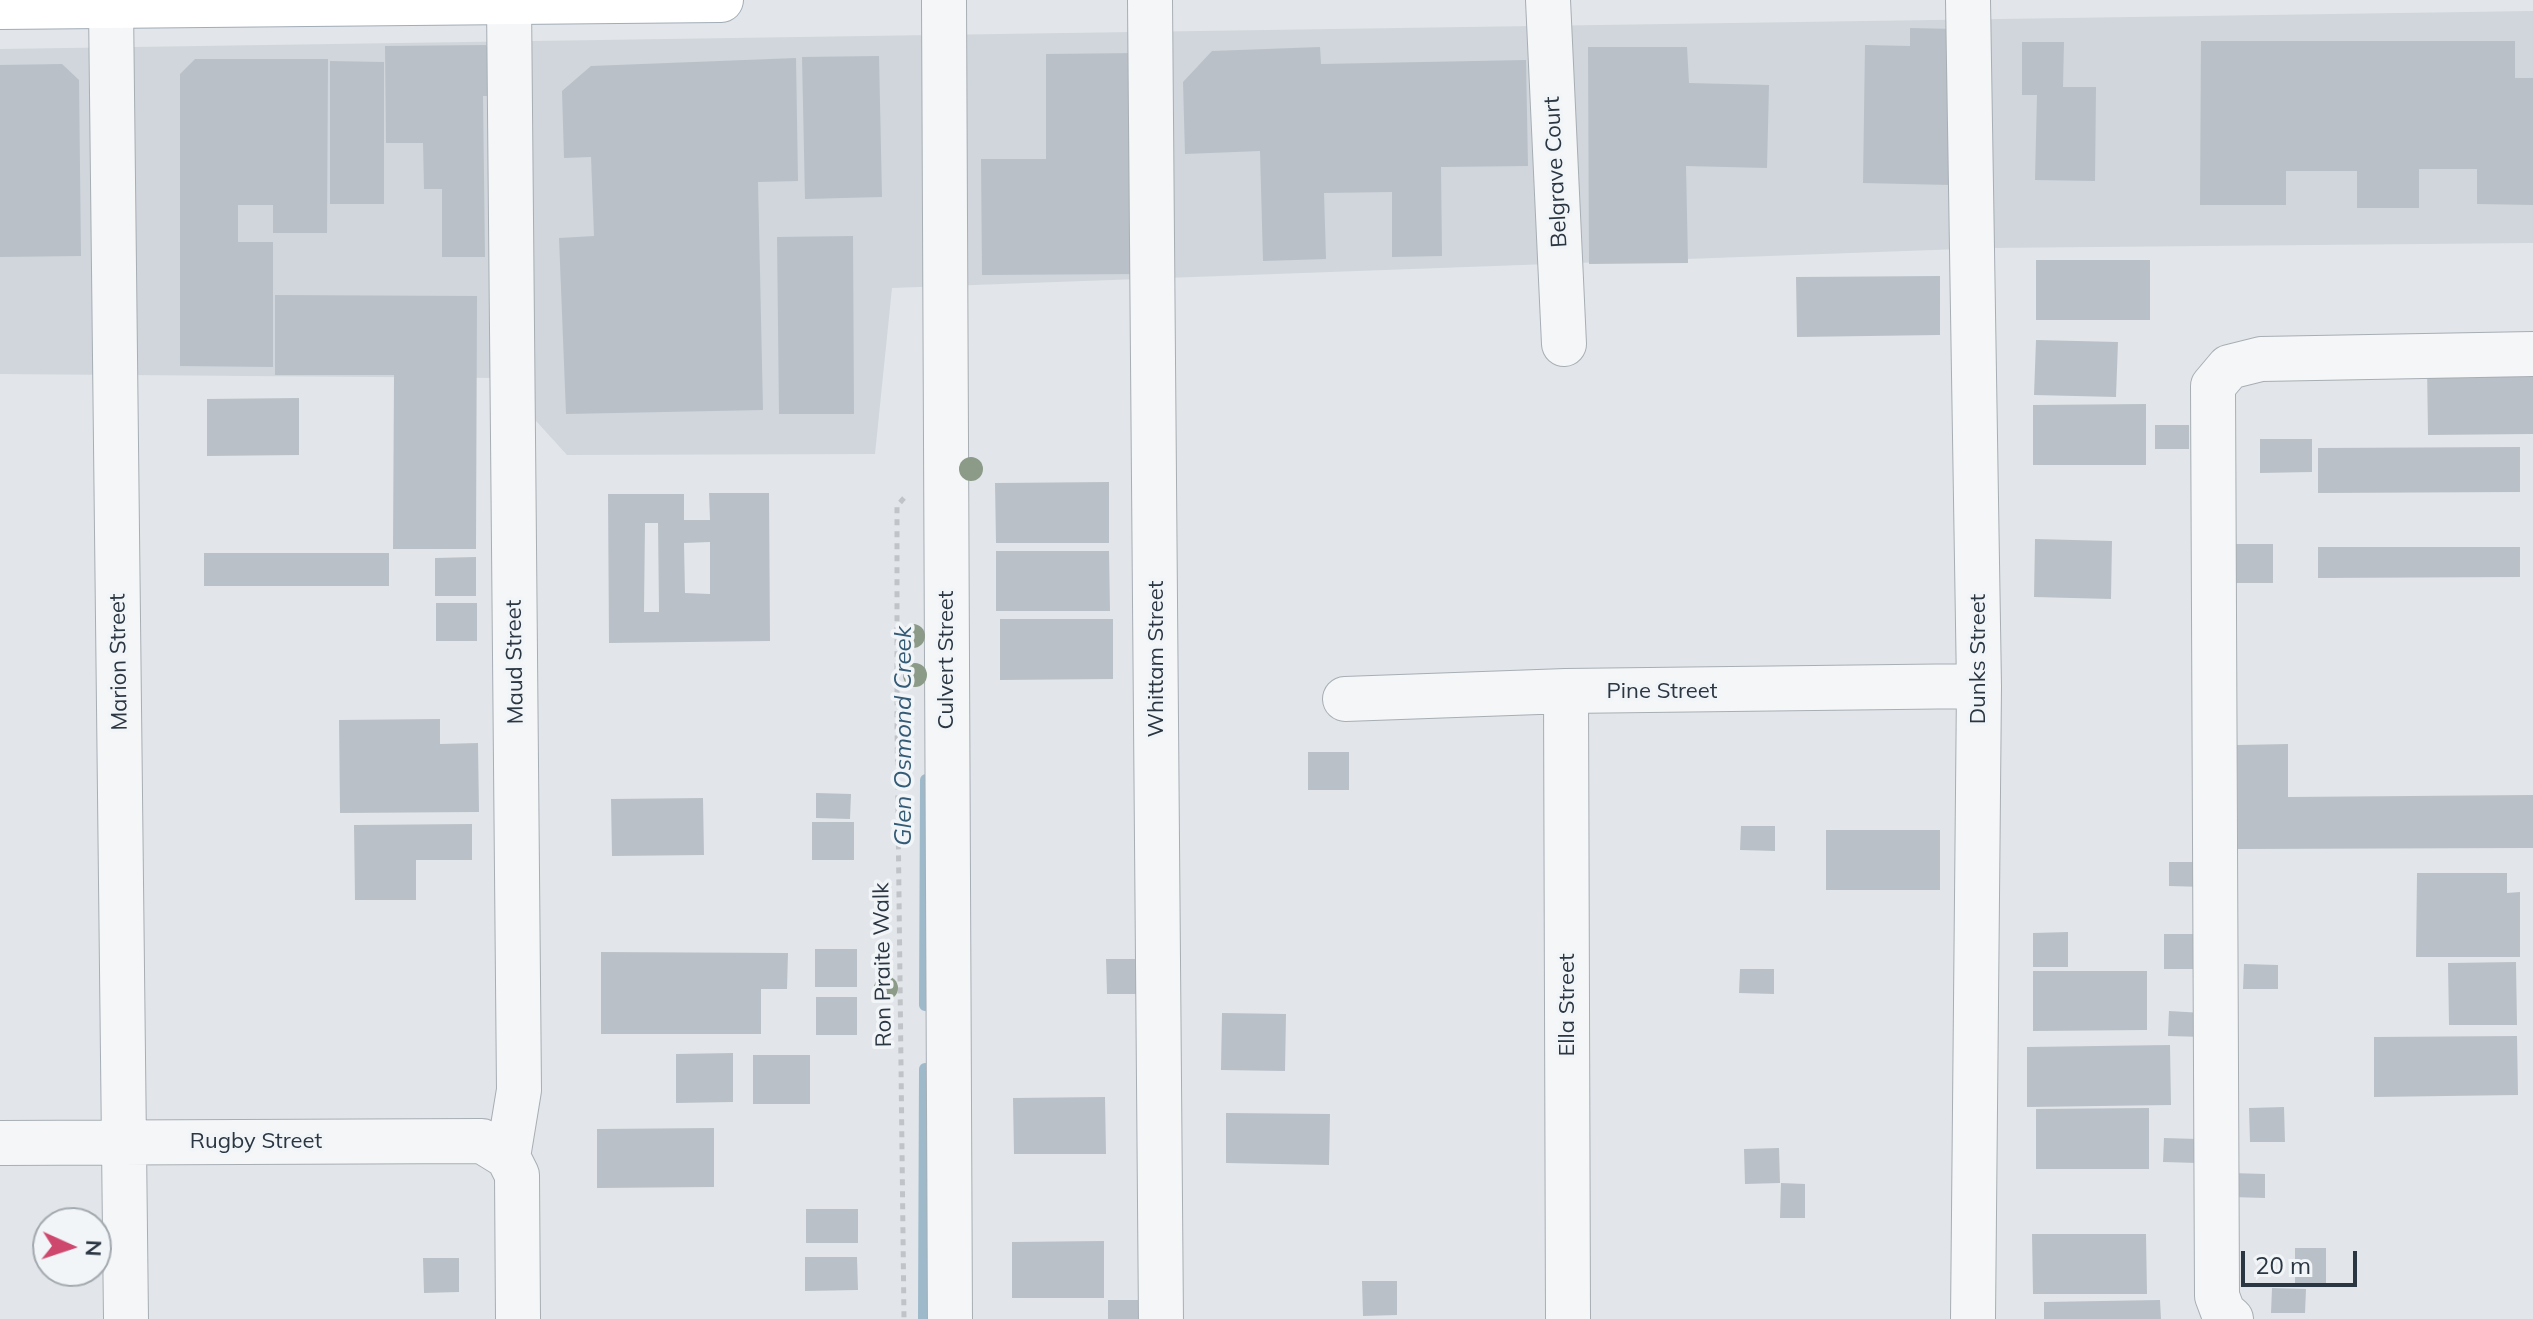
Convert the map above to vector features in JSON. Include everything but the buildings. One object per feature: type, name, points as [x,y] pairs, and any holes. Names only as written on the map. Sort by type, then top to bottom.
[{"type":"main road","points":[[0,7],[721,0]]},
{"type":"street","name":"Culvert Street","points":[[944,0],[950,1319]]},
{"type":"street","name":"Whittam Street","points":[[1150,0],[1161,1319]]},
{"type":"street","name":"Belgrave Court","points":[[1548,0],[1564,344]]},
{"type":"street","name":"Dunks Street","points":[[1968,0],[1979,686],[1973,1319]]},
{"type":"street","name":"Maud Street","points":[[509,2],[519,1090],[508,1157],[517,1175],[518,1319]]},
{"type":"street","name":"Marion Street","points":[[111,6],[126,1319]]},
{"type":"street","points":[[2231,1319],[2223,1312],[2217,1296],[2213,386],[2229,367],[2261,359],[2533,354]]},
{"type":"street","name":"Pine Street","points":[[1345,699],[1566,691],[1979,686]]},
{"type":"street","name":"Ella Street","points":[[1566,691],[1568,1319]]},
{"type":"street","name":"Rugby Street","points":[[0,1143],[482,1141],[508,1157]]},
{"type":"path","name":"Ron Praite Walk","points":[[904,1319],[897,506],[906,496]]},
{"type":"shaded area","points":[[2533,11],[2533,243],[1988,248],[892,288],[875,454],[567,455],[497,378],[0,374],[0,49]]},
{"type":"waterway","name":"Glen Osmond Creek","points":[[925,1005],[926,780]]},
{"type":"waterway","name":"Glen Osmond Creek","points":[[924,1319],[925,1069]]}]
